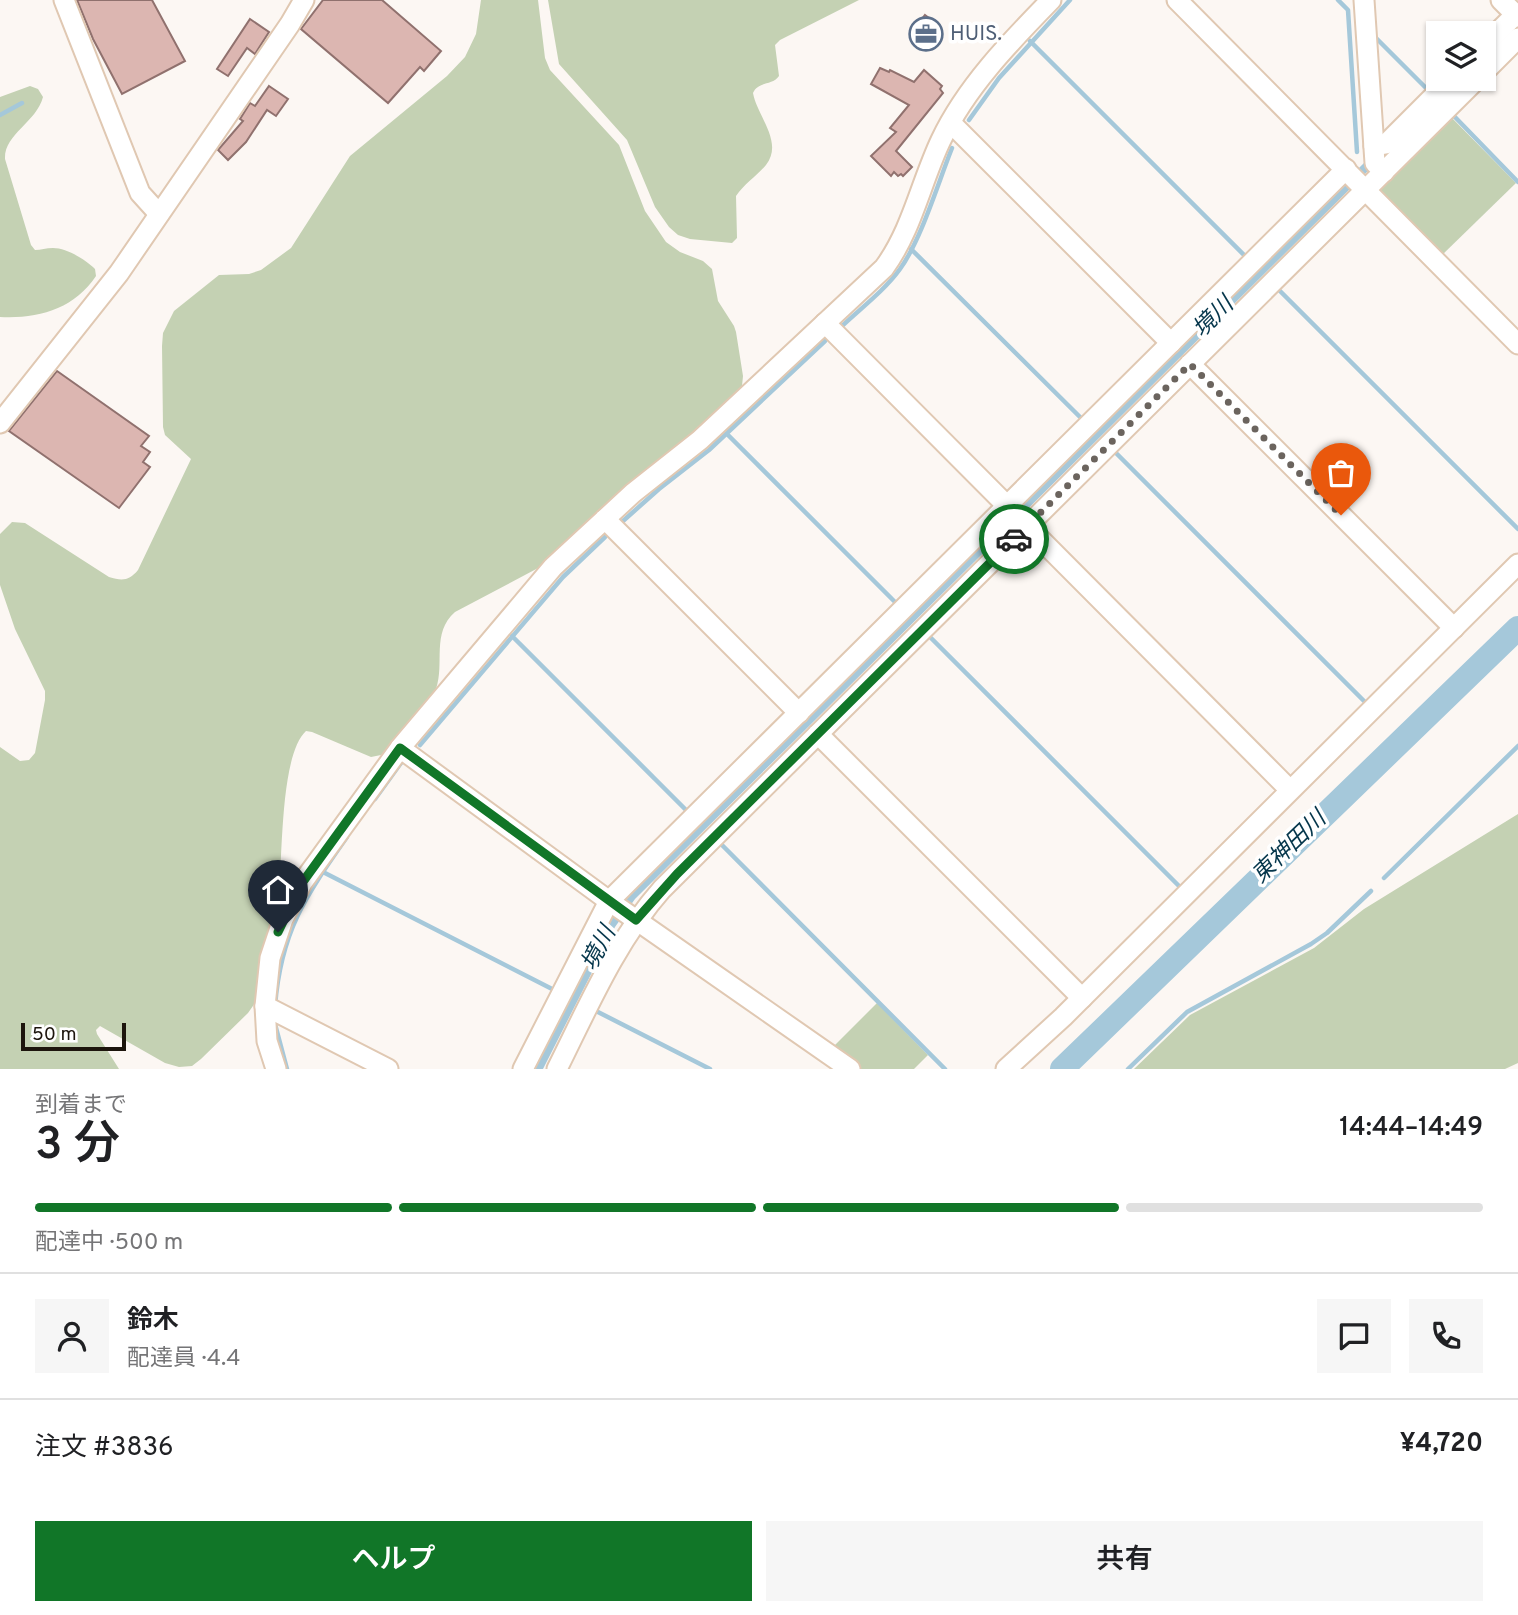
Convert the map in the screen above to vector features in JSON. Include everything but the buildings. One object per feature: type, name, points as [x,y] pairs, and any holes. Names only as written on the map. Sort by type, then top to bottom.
[{"type":"street","points":[[64,0],[140,193],[159,214]]},
{"type":"street","points":[[0,424],[119,273],[304,0]]},
{"type":"street","points":[[276,1069],[267,1041],[265,1006],[274,945],[289,906],[331,842],[400,748],[554,567],[642,485],[700,440],[876,276],[891,258],[902,237],[940,142],[951,123],[988,69],[1051,0]]},
{"type":"street","points":[[1177,0],[1518,344]]},
{"type":"street","points":[[1364,0],[1375,163],[1384,172]]},
{"type":"street","points":[[1496,35],[1517,16],[1501,0]]},
{"type":"street","points":[[1496,60],[1518,38]]},
{"type":"street","points":[[1374,146],[1386,144],[1439,91]]},
{"type":"street","points":[[622,910],[669,881],[818,734],[1171,343],[1355,179],[1384,172],[1465,91]]},
{"type":"street","points":[[951,123],[1171,343]]},
{"type":"street","points":[[523,1069],[622,910],[799,713],[1016,516],[1190,364],[1355,179]]},
{"type":"street","points":[[825,323],[1290,790]]},
{"type":"street","points":[[1190,364],[1454,628]]},
{"type":"street","points":[[605,519],[799,713]]},
{"type":"street","points":[[1006,1069],[1082,998],[1518,564]]},
{"type":"street","points":[[818,734],[1082,998]]},
{"type":"street","points":[[400,748],[622,910],[850,1069]]},
{"type":"street","points":[[557,1069],[616,953],[622,910]]},
{"type":"street","points":[[265,1006],[388,1069]]},
{"type":"green space","points":[[481,0],[538,0],[545,58],[550,70],[619,145],[645,211],[666,242],[680,252],[703,261],[712,269],[718,301],[736,332],[742,386],[737,395],[555,556],[540,567],[455,612],[443,629],[438,679],[433,697],[388,750],[371,757],[306,731],[297,744],[291,763],[284,812],[276,915],[255,1003],[201,1059],[192,1066],[179,1067],[165,1063],[100,1026],[96,1030],[97,1034],[119,1069],[0,1069],[0,747],[20,761],[29,760],[35,753],[45,691],[15,629],[0,585],[0,534],[12,522],[25,523],[109,577],[125,579],[138,570],[191,459],[165,435],[163,427],[163,333],[174,311],[219,275],[249,274],[261,270],[291,248],[350,156],[447,76],[465,57],[476,34]]},
{"type":"green space","points":[[548,0],[859,0],[775,45],[779,76],[758,87],[753,93],[771,138],[771,156],[766,165],[736,196],[737,238],[732,243],[690,239],[678,235],[669,227],[655,207],[627,140],[559,64]]},
{"type":"green space","points":[[30,86],[38,89],[43,97],[34,114],[10,142],[5,159],[31,245],[35,250],[53,248],[70,252],[95,269],[96,276],[77,297],[54,310],[28,316],[0,317],[0,97]]},
{"type":"green space","points":[[1451,117],[1516,183],[1440,257],[1379,196],[1379,188]]},
{"type":"green space","points":[[1518,814],[1518,1063],[1505,1069],[1134,1069],[1190,1015],[1314,948],[1364,909]]},
{"type":"green space","points":[[877,1003],[928,1055],[914,1069],[857,1069],[830,1050]]},
{"type":"water","name":"境川","points":[[1367,160],[1368,171],[635,899],[615,927],[543,1069],[533,1069],[608,923],[629,893]]},
{"type":"waterway","points":[[969,120],[999,78],[1070,0]]},
{"type":"waterway","points":[[1338,0],[1348,10],[1357,152]]},
{"type":"waterway","points":[[1374,36],[1430,92]]},
{"type":"waterway","points":[[1030,41],[1247,258]]},
{"type":"waterway","points":[[0,115],[22,103]]},
{"type":"waterway","points":[[1453,115],[1518,182]]},
{"type":"waterway","points":[[841,327],[887,285],[908,257],[952,148]]},
{"type":"waterway","points":[[911,249],[1084,421]]},
{"type":"waterway","points":[[1278,289],[1518,529]]},
{"type":"waterway","points":[[623,521],[709,450],[825,341]]},
{"type":"waterway","points":[[727,434],[899,606]]},
{"type":"waterway","points":[[1114,451],[1369,706]]},
{"type":"waterway","points":[[420,745],[563,577],[605,537]]},
{"type":"waterway","name":"東神田川","points":[[1062,1069],[1518,628]]},
{"type":"waterway","points":[[512,636],[690,814]]},
{"type":"waterway","points":[[929,636],[1183,890]]},
{"type":"waterway","points":[[1384,878],[1518,746]]},
{"type":"waterway","points":[[375,799],[401,763]]},
{"type":"waterway","points":[[275,1006],[289,935],[307,897],[347,837]]},
{"type":"waterway","points":[[720,843],[945,1069]]},
{"type":"waterway","points":[[323,872],[556,991]]},
{"type":"waterway","points":[[1128,1069],[1187,1012],[1311,944],[1327,933],[1371,891]]},
{"type":"waterway","points":[[596,1011],[710,1069]]},
{"type":"waterway","points":[[275,1024],[287,1069]]},
{"type":"way so far","points":[[1014,539],[1190,364],[1341,515]]},
{"type":"place","name":"HUIS.","points":[[926,34]]},
{"type":"route","points":[[278,932],[302,883],[400,748],[636,920],[677,874],[1014,539]]}]
